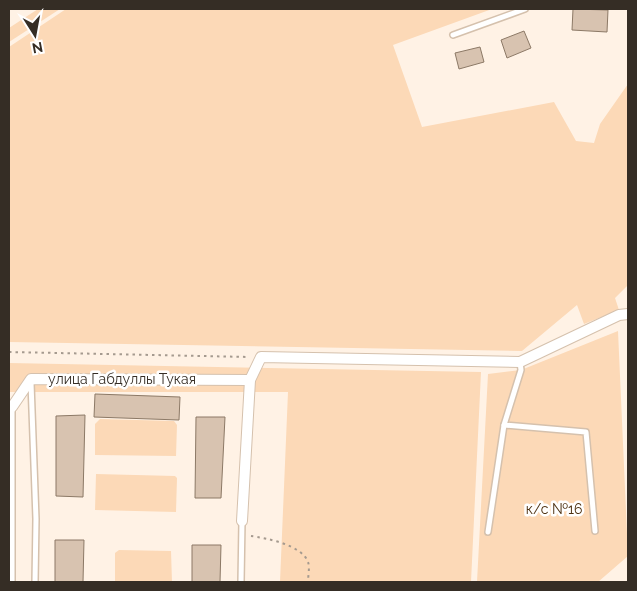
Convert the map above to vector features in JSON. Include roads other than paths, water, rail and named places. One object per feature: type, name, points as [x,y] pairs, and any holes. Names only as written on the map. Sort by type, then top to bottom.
[{"type":"street","points":[[242,521],[250,380],[261,357],[520,362],[619,315],[628,314]]},
{"type":"street","name":"улица Габдуллы Тукая","points":[[11,407],[31,379],[250,380]]},
{"type":"lane","points":[[453,35],[525,9]]},
{"type":"lane","points":[[488,532],[504,425],[520,370],[520,362]]},
{"type":"lane","points":[[31,379],[36,519],[35,582]]},
{"type":"lane","points":[[11,407],[12,582]]},
{"type":"lane","points":[[504,425],[586,432],[595,531]]},
{"type":"lane","points":[[241,582],[242,521]]},
{"type":"park label","name":"к/с №16","points":[[554,509]]}]
